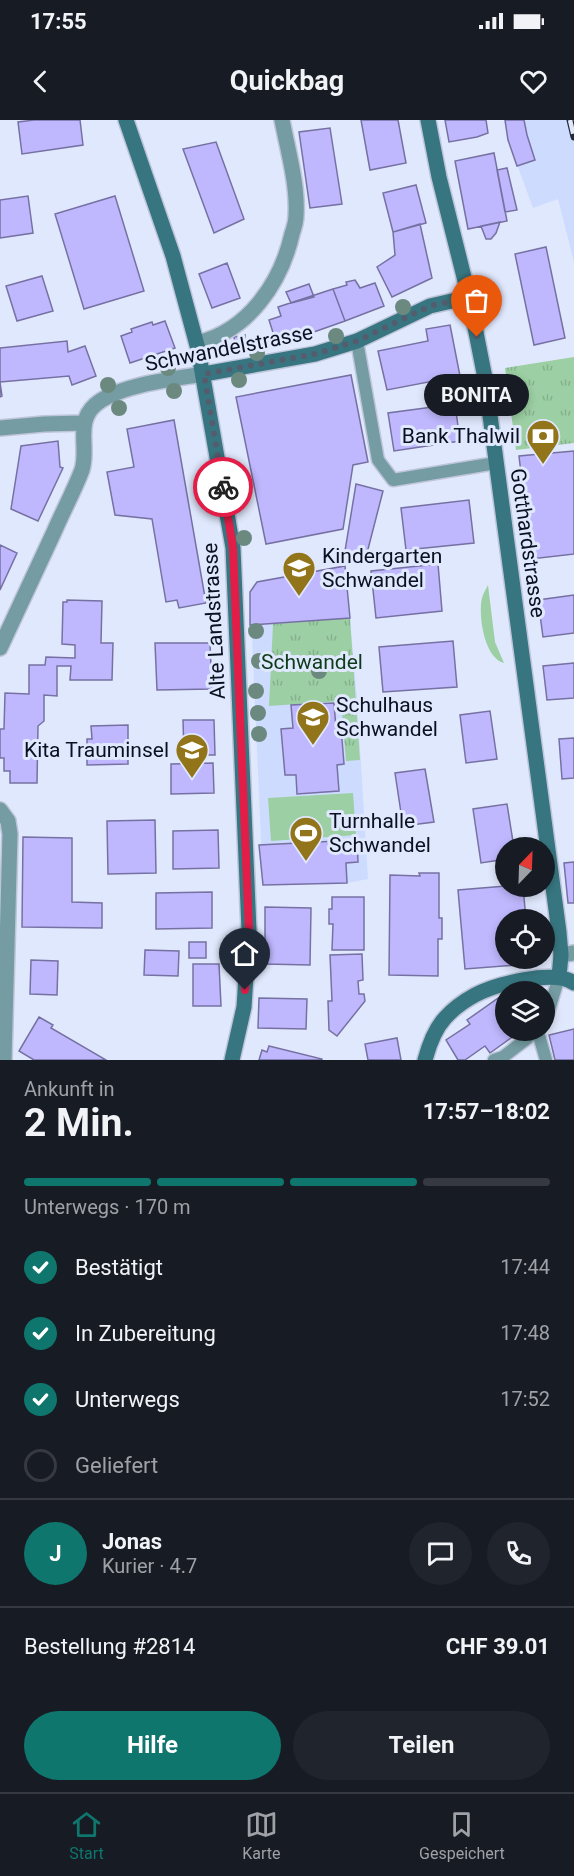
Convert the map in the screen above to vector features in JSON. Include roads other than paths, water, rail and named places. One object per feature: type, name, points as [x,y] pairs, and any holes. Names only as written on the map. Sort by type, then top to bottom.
[{"type":"street","name":"Alte Landstrasse","points":[[126,120],[173,256],[197,343],[233,548],[249,930],[244,1007],[232,1060]]},
{"type":"street","points":[[197,343],[228,330],[253,311],[269,290],[283,264],[297,217],[294,183],[282,120]]},
{"type":"street","name":"Gotthardstrasse","points":[[428,120],[439,177],[469,297],[484,378],[537,763],[568,954],[559,977]]},
{"type":"street","name":"Schwandelstrasse","points":[[83,423],[95,405],[106,398],[156,382],[315,354],[357,341],[430,306],[469,297]]},
{"type":"street","points":[[0,428],[83,423],[82,467],[0,648]]},
{"type":"street","points":[[0,810],[8,821],[10,834],[4,1060]]},
{"type":"street","points":[[425,1060],[436,1029],[443,1019],[465,1001],[488,989],[545,977],[559,977],[574,983]]},
{"type":"lane","points":[[357,341],[378,460],[393,480],[496,463]]},
{"type":"lane","points":[[555,990],[559,977]]},
{"type":"lane","points":[[494,1060],[503,1057],[525,1041]]},
{"type":"lane","points":[[541,1041],[546,1060]]},
{"type":"railway","points":[[570,120],[574,137]]},
{"type":"place","name":"BONITA","points":[[477,337]]},
{"type":"place","name":"Bank Thalwil","points":[[543,465]]},
{"type":"place","name":"Kindergarten Schwandel","points":[[299,597]]},
{"type":"place","name":"Schulhaus Schwandel","points":[[313,746]]},
{"type":"place","name":"Kita Trauminsel","points":[[192,779]]},
{"type":"place","name":"Turnhalle Schwandel","points":[[306,862]]},
{"type":"park label","name":"Schwandel","points":[[312,662]]}]
